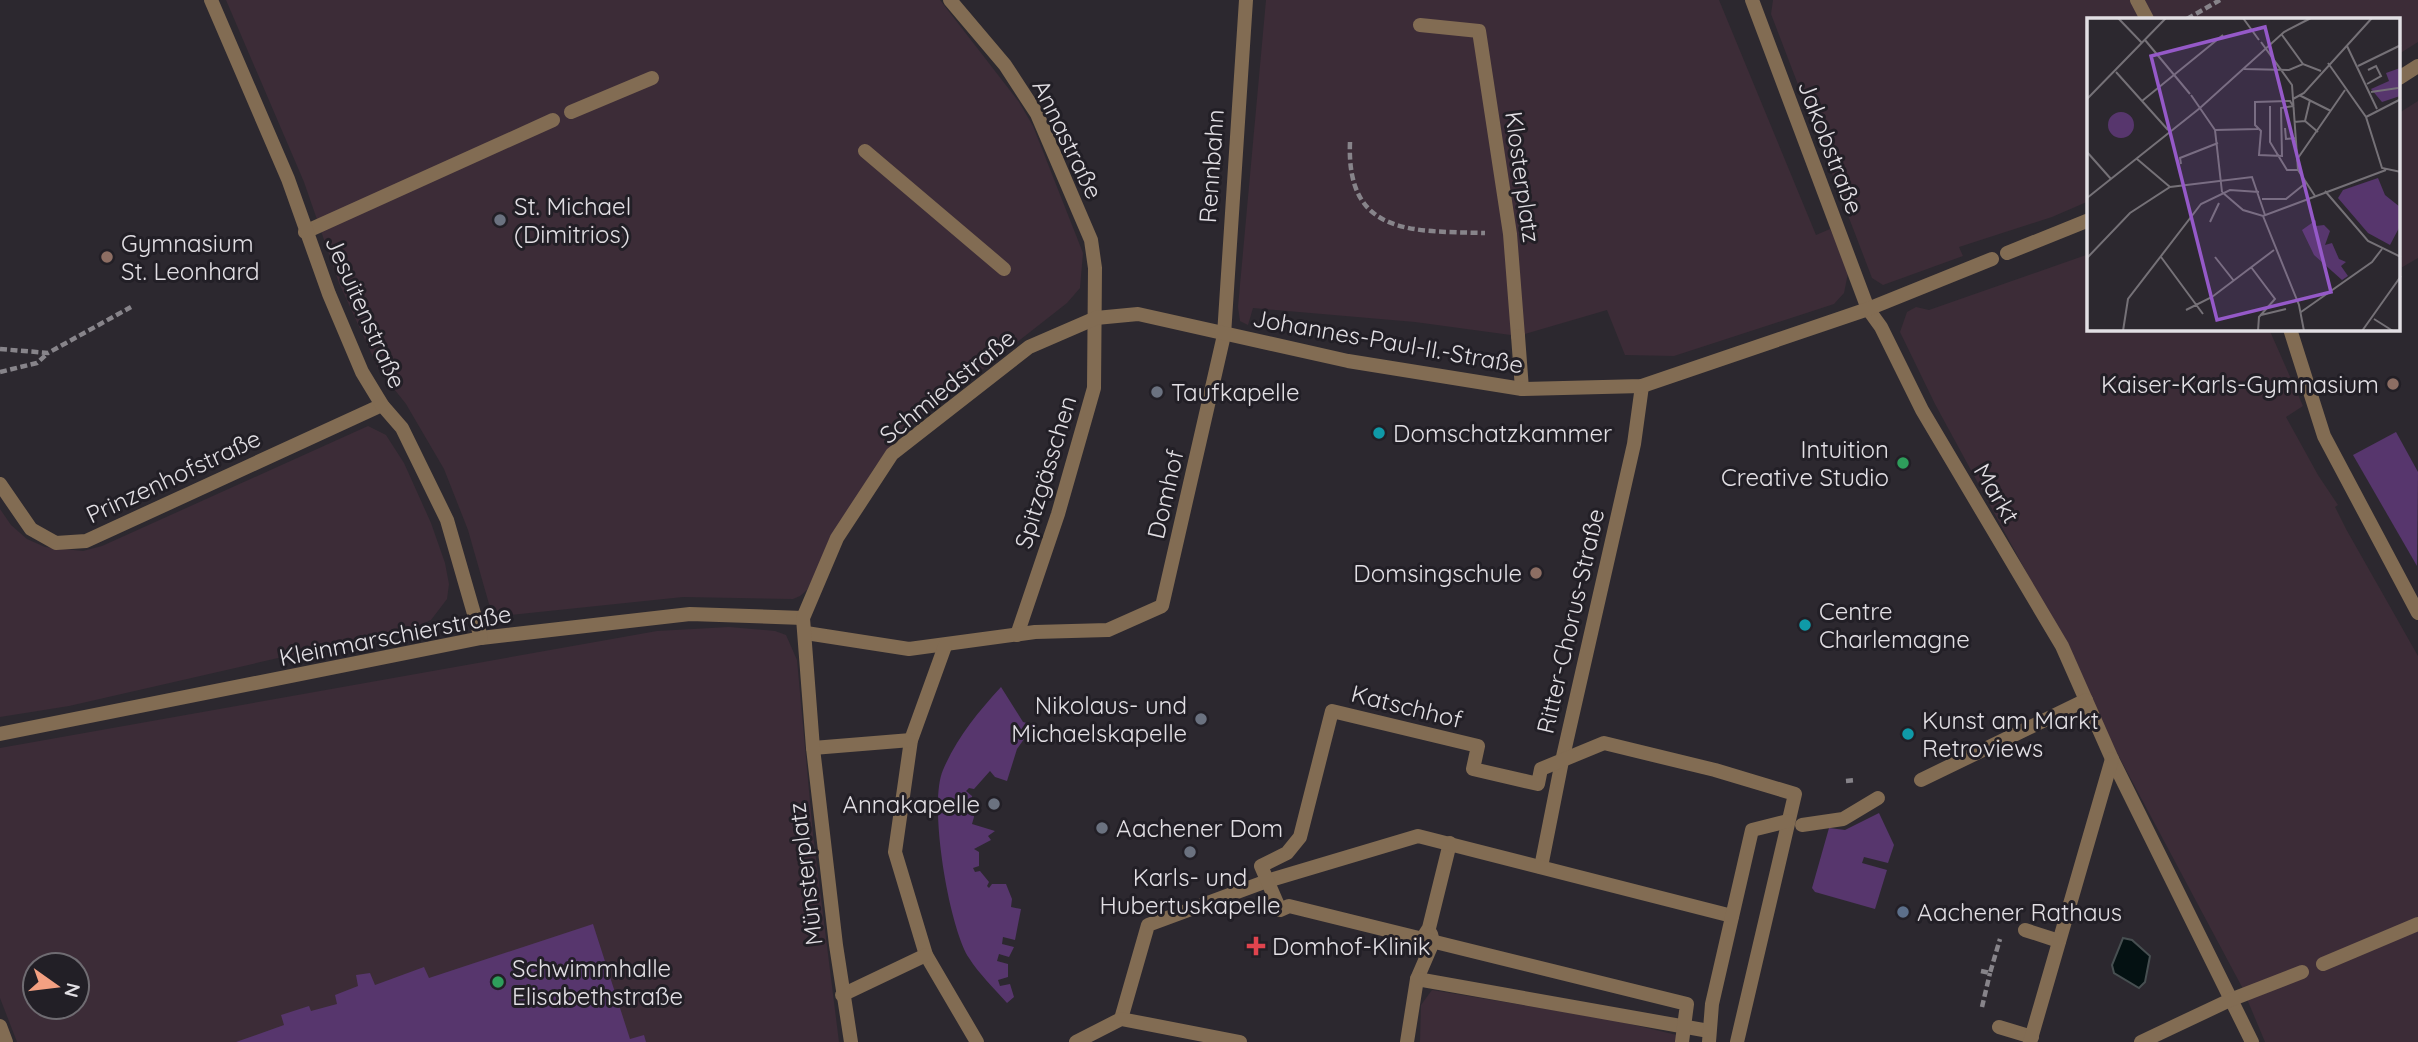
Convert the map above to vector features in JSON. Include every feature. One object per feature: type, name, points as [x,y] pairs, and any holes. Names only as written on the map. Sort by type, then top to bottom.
[{"type":"street","name":"Jesuitenstraße","points":[[211,0],[288,179],[305,232],[362,372],[382,405],[402,428],[438,498],[481,638]]},
{"type":"street","name":"Annastraße","points":[[950,0],[1005,65],[1037,114],[1091,240],[1096,268],[1096,318]]},
{"type":"street","name":"Rennbahn","points":[[1224,335],[1246,0]]},
{"type":"street","name":"Jakobstraße","points":[[1752,0],[1868,309]]},
{"type":"street","points":[[2137,0],[2146,18]]},
{"type":"street","name":"Klosterplatz","points":[[1420,25],[1479,31],[1510,234],[1521,389]]},
{"type":"street","points":[[2400,77],[2418,66]]},
{"type":"street","points":[[571,112],[652,78]]},
{"type":"street","points":[[305,232],[553,120]]},
{"type":"street","points":[[865,151],[1004,269]]},
{"type":"street","points":[[2007,253],[2087,221]]},
{"type":"street","name":"Johannes-Paul-II.-Straße","points":[[1224,335],[1348,361],[1521,389],[1642,386],[1868,309],[1992,259]]},
{"type":"street","name":"Markt","points":[[1868,309],[1881,327],[1922,410],[2062,646],[2112,759],[2252,1042]]},
{"type":"street","name":"Schmiedstraße","points":[[803,618],[837,538],[892,454],[1028,348],[1096,318],[1138,314],[1224,335]]},
{"type":"street","name":"Spitzgässchen","points":[[1017,635],[1058,514],[1094,388],[1096,318]]},
{"type":"street","points":[[2291,331],[2323,436],[2418,613]]},
{"type":"street","name":"Domhof","points":[[1017,635],[1035,632],[1113,634],[1162,606],[1224,335]]},
{"type":"street","name":"Ritter-Chorus-Straße","points":[[1541,867],[1562,761],[1634,444],[1642,386]]},
{"type":"street","name":"Prinzenhofstraße","points":[[0,484],[31,529],[56,542],[86,541],[382,405]]},
{"type":"street","name":"Kleinmarschierstraße","points":[[0,734],[481,638],[690,614],[803,618]]},
{"type":"street","points":[[803,618],[806,633],[909,649],[1017,635]]},
{"type":"street","name":"Münsterplatz","points":[[806,633],[813,748],[842,995],[851,1042]]},
{"type":"street","points":[[944,646],[911,740],[895,852],[926,955],[977,1042]]},
{"type":"street","points":[[1921,780],[2086,700]]},
{"type":"street","name":"Katschhof","points":[[1267,881],[1261,866],[1287,853],[1300,837],[1332,711],[1478,746],[1473,769],[1538,784],[1541,769],[1604,743],[1715,770],[1795,794],[1795,823],[1737,1042]]},
{"type":"street","points":[[813,748],[911,740]]},
{"type":"street","points":[[1999,1027],[2031,1040],[2112,759]]},
{"type":"street","points":[[1417,979],[1683,1027],[1709,1036],[1712,1004],[1752,830],[1843,819],[1878,798]]},
{"type":"street","points":[[1121,1019],[1148,925],[1267,881],[1418,836],[1732,916]]},
{"type":"street","points":[[1407,1042],[1417,979],[1450,843]]},
{"type":"street","points":[[1267,881],[1280,910],[1289,906],[1428,936],[1688,1004],[1682,1042]]},
{"type":"street","points":[[2323,964],[2418,924]]},
{"type":"street","points":[[2025,930],[2059,941]]},
{"type":"street","points":[[842,995],[926,955]]},
{"type":"street","points":[[2141,1042],[2230,1000],[2302,972]]},
{"type":"street","points":[[1076,1042],[1121,1019],[1231,1041]]},
{"type":"street","points":[[0,1026],[6,1042]]},
{"type":"path","points":[[2189,18],[2220,0]]},
{"type":"path","points":[[1350,142],[1349,170],[1354,191],[1365,206],[1383,220],[1424,232],[1510,234]]},
{"type":"path","points":[[0,372],[37,363],[48,353],[131,307]]},
{"type":"path","points":[[0,349],[48,353]]},
{"type":"path","points":[[1983,1002],[1997,948]]},
{"type":"path","points":[[1981,971],[1990,974]]},
{"type":"shaded area","points":[[226,0],[940,0],[1019,102],[1033,126],[1083,253],[1080,288],[1067,303],[903,432],[875,467],[837,529],[807,590],[800,596],[793,599],[683,597],[502,616],[489,604],[468,530],[444,469],[406,404],[379,370],[339,283],[304,182]]},
{"type":"shaded area","points":[[1266,0],[1719,0],[1816,235],[1830,229],[1849,268],[1844,293],[1834,304],[1674,356],[1625,355],[1607,310],[1518,336],[1415,322],[1253,308],[1248,325],[1240,321],[1238,307]]},
{"type":"shaded area","points":[[1773,0],[2418,0],[2418,42],[2400,53],[2400,18],[2087,18],[2087,202],[2052,217],[1959,247],[1963,256],[1883,285],[1872,278],[1771,14]]},
{"type":"shaded area","points":[[2418,101],[2418,258],[2400,268],[2400,112]]},
{"type":"shaded area","points":[[2087,255],[2087,331],[2270,331],[2303,406],[2286,417],[2338,505],[2335,507],[2346,529],[2418,656],[2418,1042],[2265,1042],[2242,987],[2109,738],[2060,634],[1935,404],[1900,332],[1907,312],[1916,307],[1929,310]]},
{"type":"shaded area","points":[[368,426],[386,435],[404,463],[431,523],[445,563],[449,584],[447,599],[431,620],[418,626],[69,706],[0,717],[0,509],[11,525],[27,539],[45,547],[83,551],[102,546]]},
{"type":"shaded area","points":[[2396,432],[2418,472],[2417,566],[2353,455]]},
{"type":"shaded area","points":[[729,627],[775,631],[786,635],[797,660],[813,834],[839,1042],[17,1042],[0,998],[0,748],[657,631]]},
{"type":"shaded area","points":[[1001,687],[1023,722],[1034,725],[1017,749],[1007,781],[995,777],[990,771],[974,789],[969,788],[966,791],[972,796],[972,824],[995,831],[988,836],[991,840],[974,849],[979,852],[979,866],[973,868],[975,872],[980,871],[989,882],[989,888],[992,884],[1006,884],[1012,899],[1011,907],[1021,909],[1015,940],[1003,937],[1002,944],[1014,947],[1009,957],[999,954],[997,961],[1008,964],[1008,977],[998,980],[1000,986],[1010,984],[1014,997],[1007,1003],[969,958],[954,920],[943,865],[938,809],[943,770],[954,747]]},
{"type":"shaded area","points":[[1879,813],[1894,845],[1888,863],[1864,857],[1862,863],[1887,870],[1875,909],[1815,892],[1812,888],[1829,828],[1845,830]]},
{"type":"shaded area","name":"Schwimmhalle Elisabethstraße","points":[[593,924],[630,1039],[644,1035],[646,1042],[236,1042],[284,1025],[281,1015],[309,1006],[311,1011],[337,1004],[335,995],[358,986],[356,975],[370,973],[375,985],[424,967],[429,978]]},
{"type":"shaded area","points":[[2123,938],[2132,940],[2150,956],[2145,982],[2139,988],[2114,973],[2112,965]]},
{"type":"shaded area","points":[[1432,990],[1613,1020],[1677,1035],[1686,1042],[1420,1042],[1421,1005]]},
{"type":"place","name":"St. Michael (Dimitrios)","points":[[500,220]]},
{"type":"place","name":"Gymnasium St. Leonhard","points":[[107,257]]},
{"type":"place","name":"Kaiser-Karls-Gymnasium","points":[[2393,384]]},
{"type":"place","name":"Taufkapelle","points":[[1157,392]]},
{"type":"place","name":"Domschatzkammer","points":[[1379,433]]},
{"type":"place","name":"Intuition Creative Studio","points":[[1903,463]]},
{"type":"place","name":"Domsingschule","points":[[1536,573]]},
{"type":"place","name":"Centre Charlemagne","points":[[1805,625]]},
{"type":"place","name":"Nikolaus- und Michaelskapelle","points":[[1201,719]]},
{"type":"place","name":"Kunst am Markt Retroviews","points":[[1908,734]]},
{"type":"place","name":"Annakapelle","points":[[994,804]]},
{"type":"place","name":"Aachener Dom","points":[[1102,828]]},
{"type":"place","name":"Karls- und Hubertuskapelle","points":[[1190,852]]},
{"type":"place","name":"Aachener Rathaus","points":[[1903,912]]},
{"type":"place","name":"Domhof-Klinik","points":[[1256,946]]},
{"type":"place","name":"Schwimmhalle Elisabethstraße","points":[[498,982]]}]
